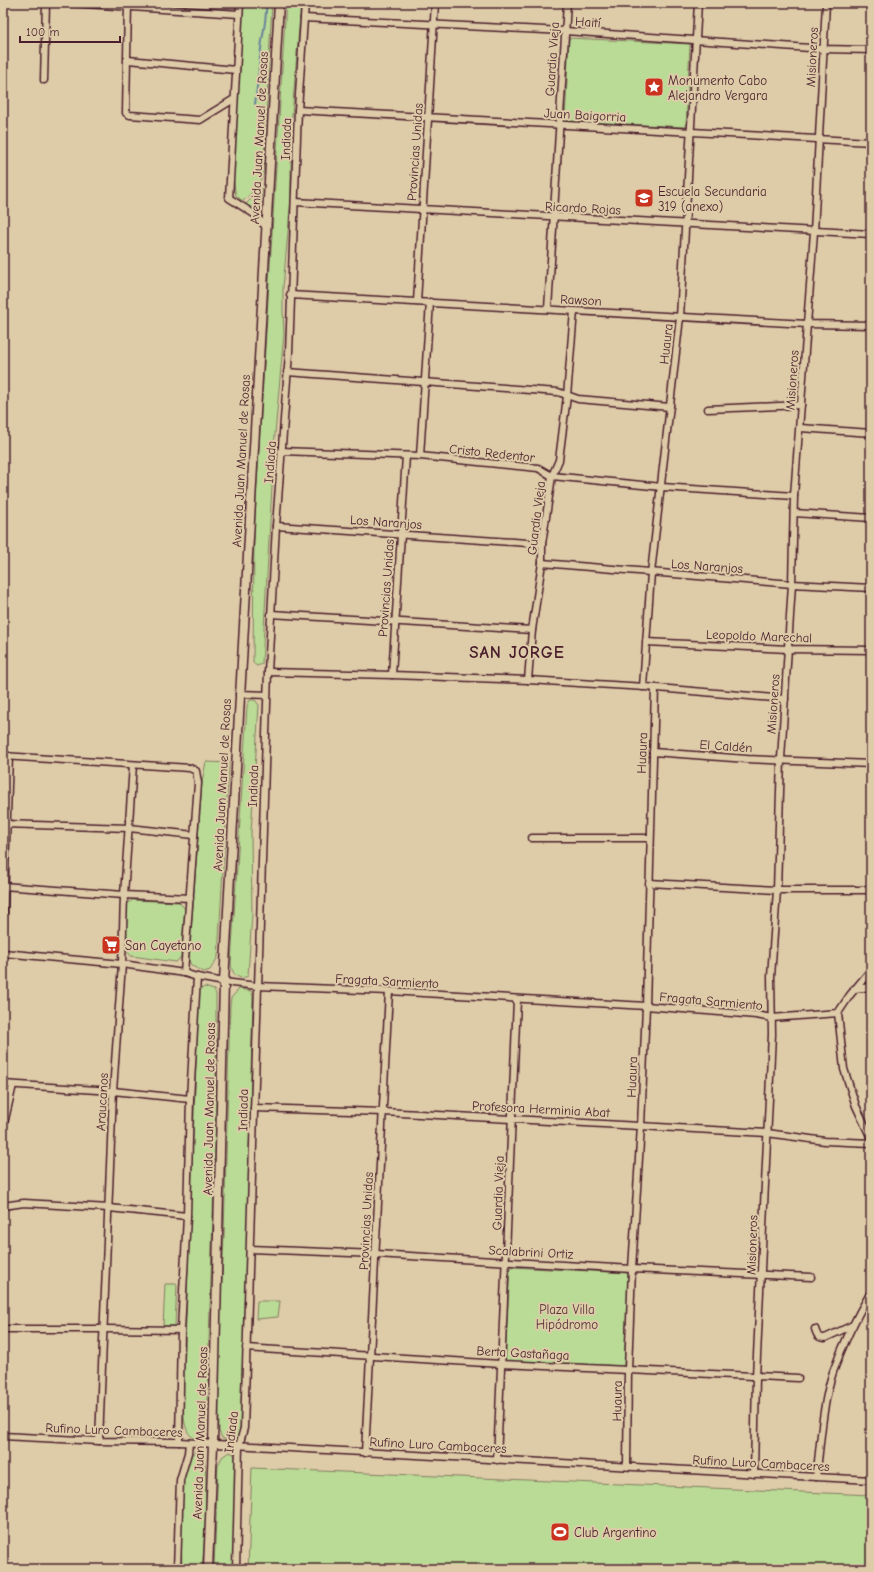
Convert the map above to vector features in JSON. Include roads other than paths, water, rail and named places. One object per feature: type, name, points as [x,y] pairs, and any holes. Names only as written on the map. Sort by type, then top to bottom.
[{"type":"main road","name":"Avenida Juan Manuel de Rosas","points":[[208,1569],[213,1445],[224,982],[278,3]]},
{"type":"street","points":[[44,80],[46,3]]},
{"type":"street","points":[[70,3],[128,5],[239,14]]},
{"type":"street","points":[[240,3],[229,198],[254,214],[266,227]]},
{"type":"street","name":"Indiada","points":[[236,1569],[239,1446],[244,1428],[268,672],[276,526],[287,372],[298,110],[305,3]]},
{"type":"street","name":"Provincias Unidas","points":[[417,302],[436,3]]},
{"type":"street","name":"Guardia Vieja","points":[[548,309],[567,3]]},
{"type":"street","name":"Huaura","points":[[643,686],[651,573],[662,487],[680,316],[698,3]]},
{"type":"street","name":"Misioneros","points":[[754,1474],[756,1377],[762,1275],[772,1018],[771,977],[777,890],[780,759],[792,584],[794,496],[814,232],[826,3]]},
{"type":"street","points":[[128,5],[126,113],[130,115],[200,120],[234,99]]},
{"type":"street","name":"Haití","points":[[304,18],[565,31],[824,49],[871,50]]},
{"type":"street","points":[[128,60],[236,70]]},
{"type":"street","name":"Juan Baigorria","points":[[298,110],[871,142]]},
{"type":"street","name":"Ricardo Rojas","points":[[294,202],[871,234]]},
{"type":"street","name":"Rawson","points":[[290,295],[807,324],[871,326]]},
{"type":"street","points":[[420,456],[430,302]]},
{"type":"street","name":"Guardia Vieja","points":[[528,680],[532,630],[542,563],[542,544],[552,476],[559,460],[567,396],[574,311]]},
{"type":"street","points":[[287,372],[558,392],[578,399],[670,407]]},
{"type":"street","points":[[708,409],[801,405]]},
{"type":"street","points":[[800,428],[871,433]]},
{"type":"street","name":"Cristo Redentor","points":[[282,451],[420,456],[538,468],[552,476],[662,487],[794,496]]},
{"type":"street","name":"Provincias Unidas","points":[[392,675],[406,456]]},
{"type":"street","points":[[794,513],[871,518]]},
{"type":"street","name":"Los Naranjos","points":[[276,526],[542,544]]},
{"type":"street","name":"Los Naranjos","points":[[542,563],[792,584],[871,588]]},
{"type":"street","points":[[271,614],[532,630]]},
{"type":"street","name":"Leopoldo Marechal","points":[[646,642],[788,649],[871,650]]},
{"type":"street","points":[[268,672],[528,680],[643,686],[785,699]]},
{"type":"street","name":"Huaura","points":[[627,1466],[628,1369],[646,1006],[655,688]]},
{"type":"street","points":[[240,694],[267,695]]},
{"type":"street","points":[[870,764],[871,740]]},
{"type":"street","name":"El Caldén","points":[[653,752],[747,759],[780,759],[870,764]]},
{"type":"street","points":[[3,931],[6,756],[190,768],[196,771],[198,783],[184,973]]},
{"type":"street","name":"Araucanos","points":[[99,1441],[109,1208],[112,1091],[122,964],[124,895],[133,765]]},
{"type":"street","points":[[5,824],[129,828],[194,835]]},
{"type":"street","points":[[532,838],[650,838]]},
{"type":"street","points":[[649,882],[777,890],[871,890]]},
{"type":"street","points":[[4,886],[124,895],[190,898]]},
{"type":"street","name":"Fragata Sarmiento","points":[[3,953],[122,964],[184,973],[224,982],[257,986],[389,991],[517,1000],[646,1006],[756,1015],[772,1018],[838,1013]]},
{"type":"street","points":[[871,970],[854,989],[838,1013],[844,1069],[856,1106],[871,1138]]},
{"type":"street","points":[[179,1442],[181,1330],[187,1216],[190,1099],[197,977]]},
{"type":"street","points":[[854,989],[871,987]]},
{"type":"street","name":"Provincias Unidas","points":[[365,1453],[389,991]]},
{"type":"street","name":"Guardia Vieja","points":[[497,1460],[517,1000]]},
{"type":"street","points":[[3,1084],[112,1091],[190,1099]]},
{"type":"street","points":[[3,1128],[13,1085]]},
{"type":"street","name":"Profesora Herminia Abat","points":[[254,1108],[383,1112],[767,1133],[825,1141],[871,1143]]},
{"type":"street","points":[[3,1206],[24,1203],[109,1208],[187,1216]]},
{"type":"street","name":"Scalabrini Ortiz","points":[[250,1249],[376,1254],[632,1270],[811,1277]]},
{"type":"street","points":[[816,1477],[824,1412],[833,1373],[853,1325],[871,1292]]},
{"type":"street","points":[[815,1329],[820,1338],[824,1338],[853,1325]]},
{"type":"street","points":[[3,1329],[104,1328],[181,1330]]},
{"type":"street","name":"Berta Gastañaga","points":[[246,1348],[501,1364],[798,1378]]},
{"type":"street","name":"Rufino Luro Cambaceres","points":[[3,1436],[99,1441],[179,1442],[871,1480]]},
{"type":"street","points":[[177,1569],[180,1480],[188,1453],[189,1443]]},
{"type":"waterway","points":[[255,104],[266,17],[266,3]]},
{"type":"place","name":"Monumento Cabo Alejandro Vergara","points":[[654,87]]},
{"type":"place","name":"Escuela Secundaria 319 (anexo)","points":[[644,198]]},
{"type":"place","name":"San Cayetano","points":[[111,945]]},
{"type":"place","name":"Club Argentino","points":[[560,1532]]},
{"type":"district","name":"SAN JORGE","points":[[517,652]]},
{"type":"park label","name":"Plaza Villa Hipódromo","points":[[567,1316]]}]
